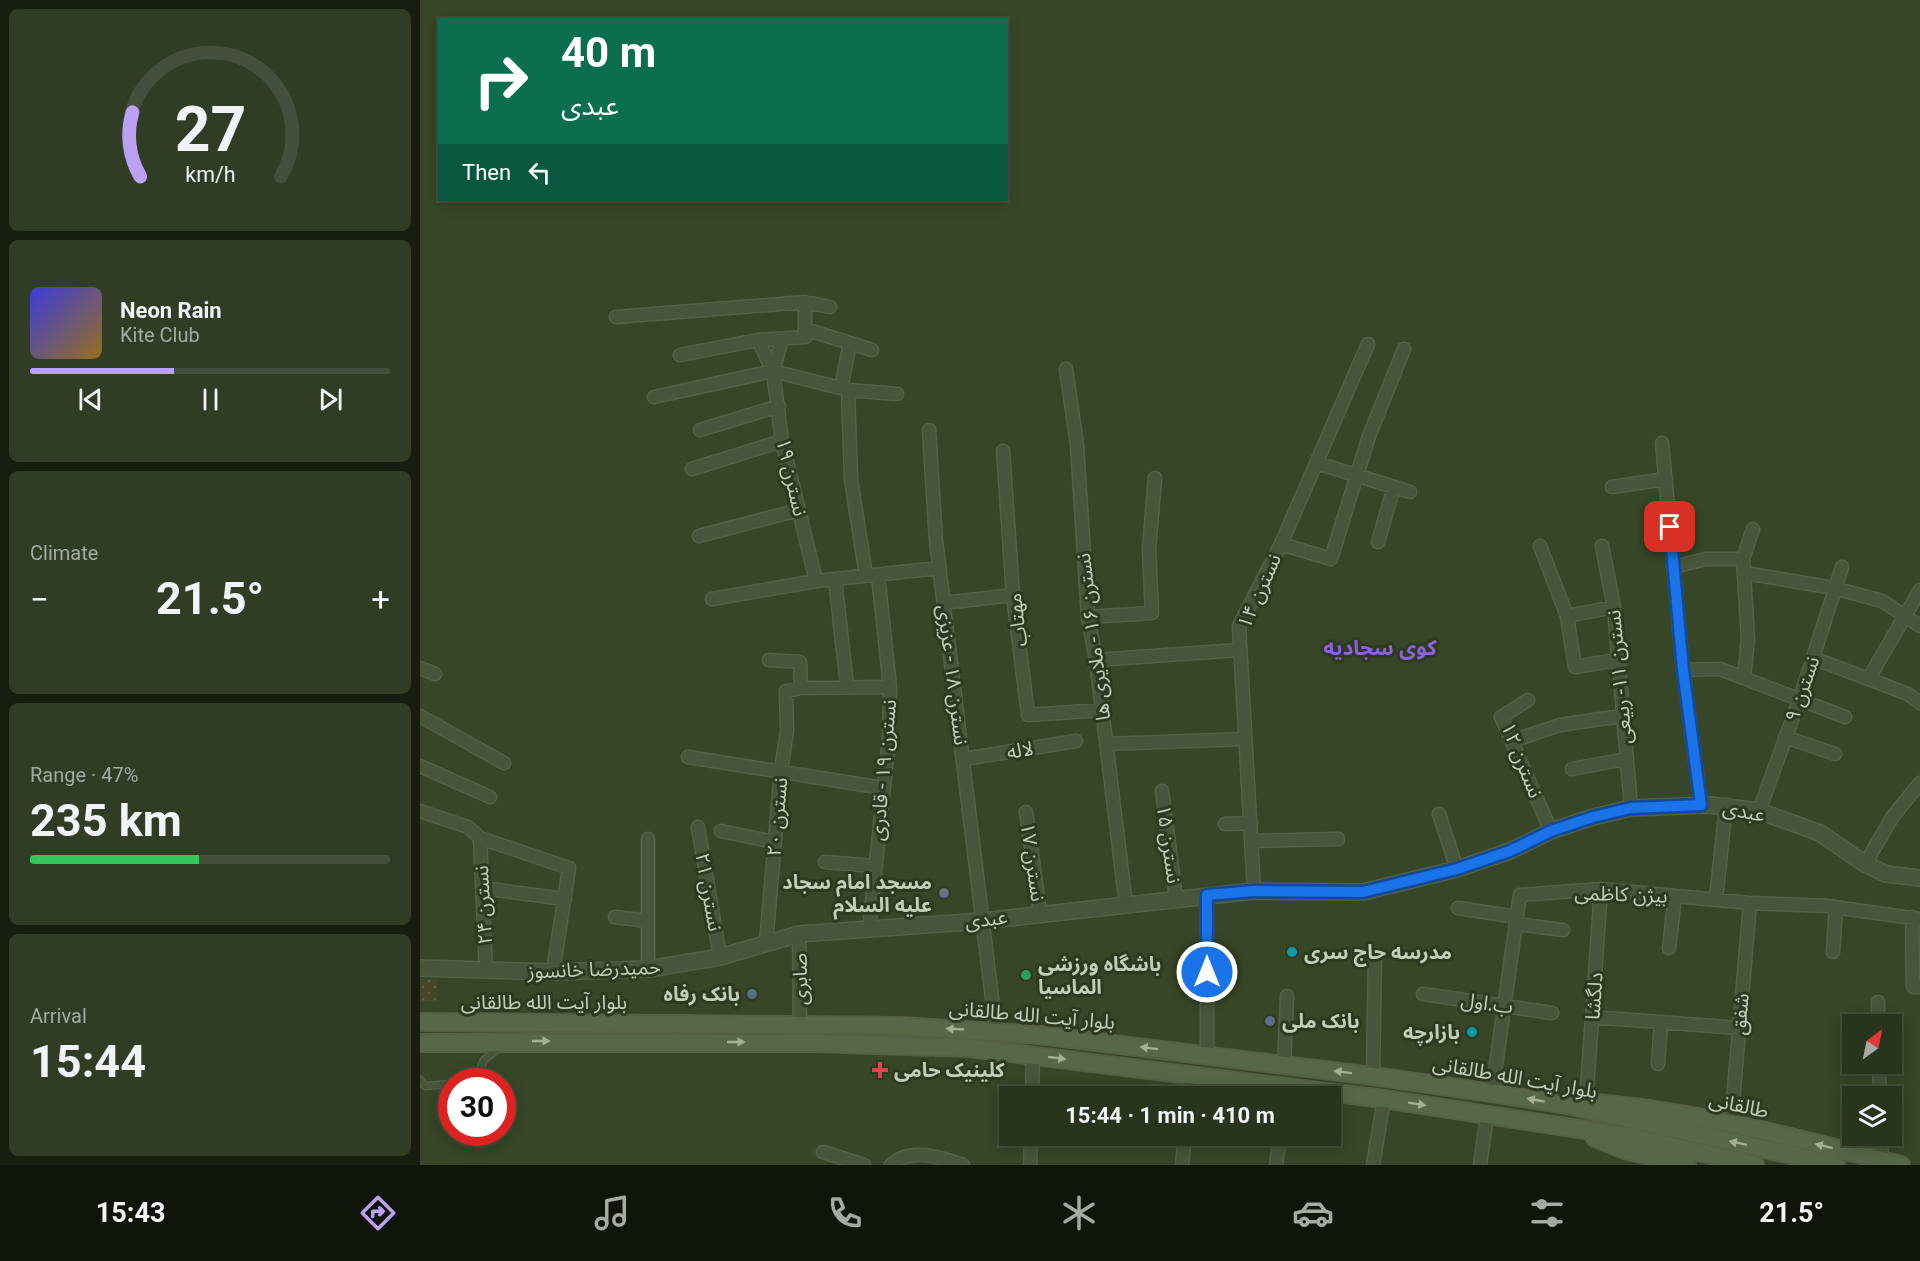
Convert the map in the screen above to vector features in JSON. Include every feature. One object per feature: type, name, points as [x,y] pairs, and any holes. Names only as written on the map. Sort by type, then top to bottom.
[{"type":"main road","name":"بلوار آیت الله طالقانی","points":[[420,1022],[800,1024],[996,1031],[1207,1055],[1492,1093],[1567,1105],[1632,1129]]},
{"type":"main road","name":"بلوار آیت الله طالقانی","points":[[420,1043],[507,1041],[889,1044],[970,1048],[1191,1074],[1257,1086]]},
{"type":"main road","name":"بلوار آیت الله طالقانی","points":[[1341,1096],[1384,1099],[1567,1127],[1632,1129]]},
{"type":"main road","name":"طالقانی","points":[[1567,1105],[1587,1103],[1659,1110],[1731,1124],[1901,1165]]},
{"type":"main road","points":[[1567,1127],[1625,1150],[1687,1165]]},
{"type":"main road","points":[[1632,1129],[1755,1165]]},
{"type":"main road","points":[[1632,1129],[1836,1165]]},
{"type":"street","points":[[616,317],[805,302],[830,307]]},
{"type":"street","points":[[680,355],[758,340],[805,337],[805,302]]},
{"type":"street","points":[[805,329],[872,350]]},
{"type":"street","name":"نسترن ۱۹","points":[[773,371],[782,339]]},
{"type":"street","name":"نسترن ۱۹","points":[[758,340],[773,371],[782,441],[816,581]]},
{"type":"street","name":"نسترن ۱۹ - قادری","points":[[849,343],[844,389],[851,479],[872,575],[890,687],[889,739],[869,930]]},
{"type":"street","name":"نسترن ۱۴","points":[[1254,891],[1239,626],[1281,544],[1368,344]]},
{"type":"street","points":[[1281,544],[1331,559],[1369,436],[1404,349]]},
{"type":"street","name":"نسترن ۱۶ - ملایری ها","points":[[1066,369],[1077,445],[1088,617],[1096,660],[1125,905]]},
{"type":"street","points":[[654,397],[773,371],[844,389],[897,394]]},
{"type":"street","points":[[700,430],[779,406]]},
{"type":"street","name":"نسترن ۱۸ - عزیزی","points":[[929,430],[940,568],[996,1031]]},
{"type":"street","points":[[692,469],[782,441]]},
{"type":"street","points":[[1662,443],[1683,670],[1701,805]]},
{"type":"street","name":"مهتاب","points":[[1003,451],[1013,595],[1028,715],[1102,710]]},
{"type":"street","points":[[1317,463],[1410,492]]},
{"type":"street","points":[[1088,617],[1152,613],[1149,549],[1155,478]]},
{"type":"street","points":[[1612,486],[1666,479]]},
{"type":"street","points":[[1378,542],[1394,487]]},
{"type":"street","points":[[699,536],[799,510]]},
{"type":"street","points":[[1744,678],[1748,638],[1743,559],[1753,529]]},
{"type":"street","points":[[1540,546],[1567,616],[1575,667],[1617,660]]},
{"type":"street","name":"نسترن ۱۱- ربیعی","points":[[1602,546],[1614,607],[1621,716],[1631,808]]},
{"type":"street","points":[[1673,567],[1706,559],[1743,559]]},
{"type":"street","name":"نسترن ۹","points":[[1759,811],[1800,698],[1842,567]]},
{"type":"street","points":[[712,599],[816,581],[940,568]]},
{"type":"street","points":[[1745,573],[1834,588],[1882,601],[1920,626]]},
{"type":"street","points":[[835,579],[847,686]]},
{"type":"street","points":[[1869,678],[1920,590]]},
{"type":"street","points":[[944,603],[1013,595]]},
{"type":"street","points":[[1567,616],[1614,607]]},
{"type":"street","points":[[1096,660],[1239,650]]},
{"type":"street","points":[[1813,658],[1908,694],[1920,704]]},
{"type":"street","points":[[769,660],[801,662],[801,688],[890,687]]},
{"type":"street","points":[[420,668],[435,674]]},
{"type":"street","points":[[1683,670],[1720,669],[1845,717]]},
{"type":"street","name":"نسترن ۲۰","points":[[766,943],[781,770],[787,731],[786,691],[801,688]]},
{"type":"street","name":"نسترن ۱۲","points":[[1528,700],[1501,717],[1551,831]]},
{"type":"street","points":[[420,716],[504,763]]},
{"type":"street","points":[[1512,741],[1560,724],[1621,716]]},
{"type":"street","points":[[1785,737],[1835,754]]},
{"type":"street","points":[[1106,744],[1245,739]]},
{"type":"street","name":"لاله","points":[[964,759],[1076,741]]},
{"type":"street","points":[[688,757],[883,788]]},
{"type":"street","points":[[1572,769],[1626,759]]},
{"type":"street","points":[[420,766],[490,797]]},
{"type":"street","points":[[1865,864],[1893,816],[1920,783]]},
{"type":"street","name":"نسترن ۱۵","points":[[1162,791],[1176,898]]},
{"type":"street","points":[[1716,899],[1726,805]]},
{"type":"street","name":"عبدی","points":[[766,943],[799,934],[982,921],[1040,912],[1207,895],[1254,891],[1363,892],[1457,869],[1510,851],[1551,831],[1593,817],[1631,808],[1726,805],[1759,811],[1820,833],[1865,864],[1886,874],[1920,879]]},
{"type":"street","points":[[420,811],[468,827],[480,838],[569,868],[553,972]]},
{"type":"street","name":"نسترن ۱۷","points":[[1026,812],[1040,912]]},
{"type":"street","points":[[1439,814],[1457,869]]},
{"type":"street","points":[[1225,824],[1251,823]]},
{"type":"street","name":"نسترن ۲۱","points":[[698,827],[720,957]]},
{"type":"street","points":[[721,831],[774,842]]},
{"type":"street","name":"نسترن ۲۴","points":[[480,838],[486,971]]},
{"type":"street","points":[[648,839],[648,969]]},
{"type":"street","points":[[1252,841],[1338,839]]},
{"type":"street","points":[[825,862],[874,866]]},
{"type":"street","points":[[482,888],[565,899]]},
{"type":"street","name":"بیژن کاظمی","points":[[1492,1093],[1520,894],[1601,889],[1750,903],[1836,907],[1916,918]]},
{"type":"street","name":"دلگشا","points":[[1587,1103],[1601,889]]},
{"type":"street","points":[[1207,895],[1207,1055]]},
{"type":"street","points":[[1669,948],[1675,896]]},
{"type":"street","name":"شفق","points":[[1731,1124],[1750,903]]},
{"type":"street","points":[[1833,952],[1836,907]]},
{"type":"street","points":[[1458,908],[1563,930]]},
{"type":"street","points":[[615,917],[648,921]]},
{"type":"street","points":[[1916,918],[1917,987]]},
{"type":"street","name":"صابری","points":[[799,934],[800,1024]]},
{"type":"street","name":"حمیدرضا خانسوز","points":[[420,968],[553,972],[648,969],[720,957],[766,943]]},
{"type":"street","points":[[1373,1076],[1375,954]]},
{"type":"street","name":"ب.اول","points":[[1423,994],[1552,1013]]},
{"type":"street","points":[[1284,1065],[1287,996]]},
{"type":"street","points":[[1878,1002],[1878,1014]]},
{"type":"street","points":[[1592,1017],[1739,1028]]},
{"type":"street","points":[[1659,1064],[1661,1022]]},
{"type":"street","points":[[1032,1086],[1033,1055]]},
{"type":"street","points":[[1190,1086],[1191,1074]]},
{"type":"street","points":[[1373,1165],[1384,1099]]},
{"type":"street","points":[[1480,1165],[1487,1116]]},
{"type":"street","points":[[1030,1165],[1031,1146]]},
{"type":"street","points":[[1182,1165],[1184,1146]]},
{"type":"street","points":[[1276,1165],[1279,1146]]},
{"type":"street","points":[[1881,1146],[1882,1160]]},
{"type":"street","points":[[823,1152],[864,1165]]},
{"type":"street","points":[[891,1165],[904,1156],[922,1155],[963,1165]]},
{"type":"lane","points":[[481,1068],[484,1060],[507,1041]]},
{"type":"lane","points":[[420,1080],[425,1086],[438,1085]]},
{"type":"green space","points":[[420,979],[437,979],[437,1001],[420,1001]]},
{"type":"place","name":"مسجد امام سجاد علیه السلام","points":[[944,893]]},
{"type":"place","name":"مدرسه حاج سری","points":[[1292,952]]},
{"type":"place","name":"باشگاه ورزشی الماسیا","points":[[1026,975]]},
{"type":"place","name":"بانک رفاه","points":[[752,994]]},
{"type":"place","name":"بانک ملی","points":[[1270,1021]]},
{"type":"place","name":"بازارچه","points":[[1472,1032]]},
{"type":"place","name":"کلینیک حامی","points":[[880,1070]]},
{"type":"district","name":"کوی سجادیه","points":[[1380,648]]},
{"type":"route","points":[[1207,972],[1207,895],[1254,891],[1363,892],[1457,869],[1510,851],[1551,831],[1593,817],[1631,808],[1701,805],[1683,670],[1670,527]]}]
